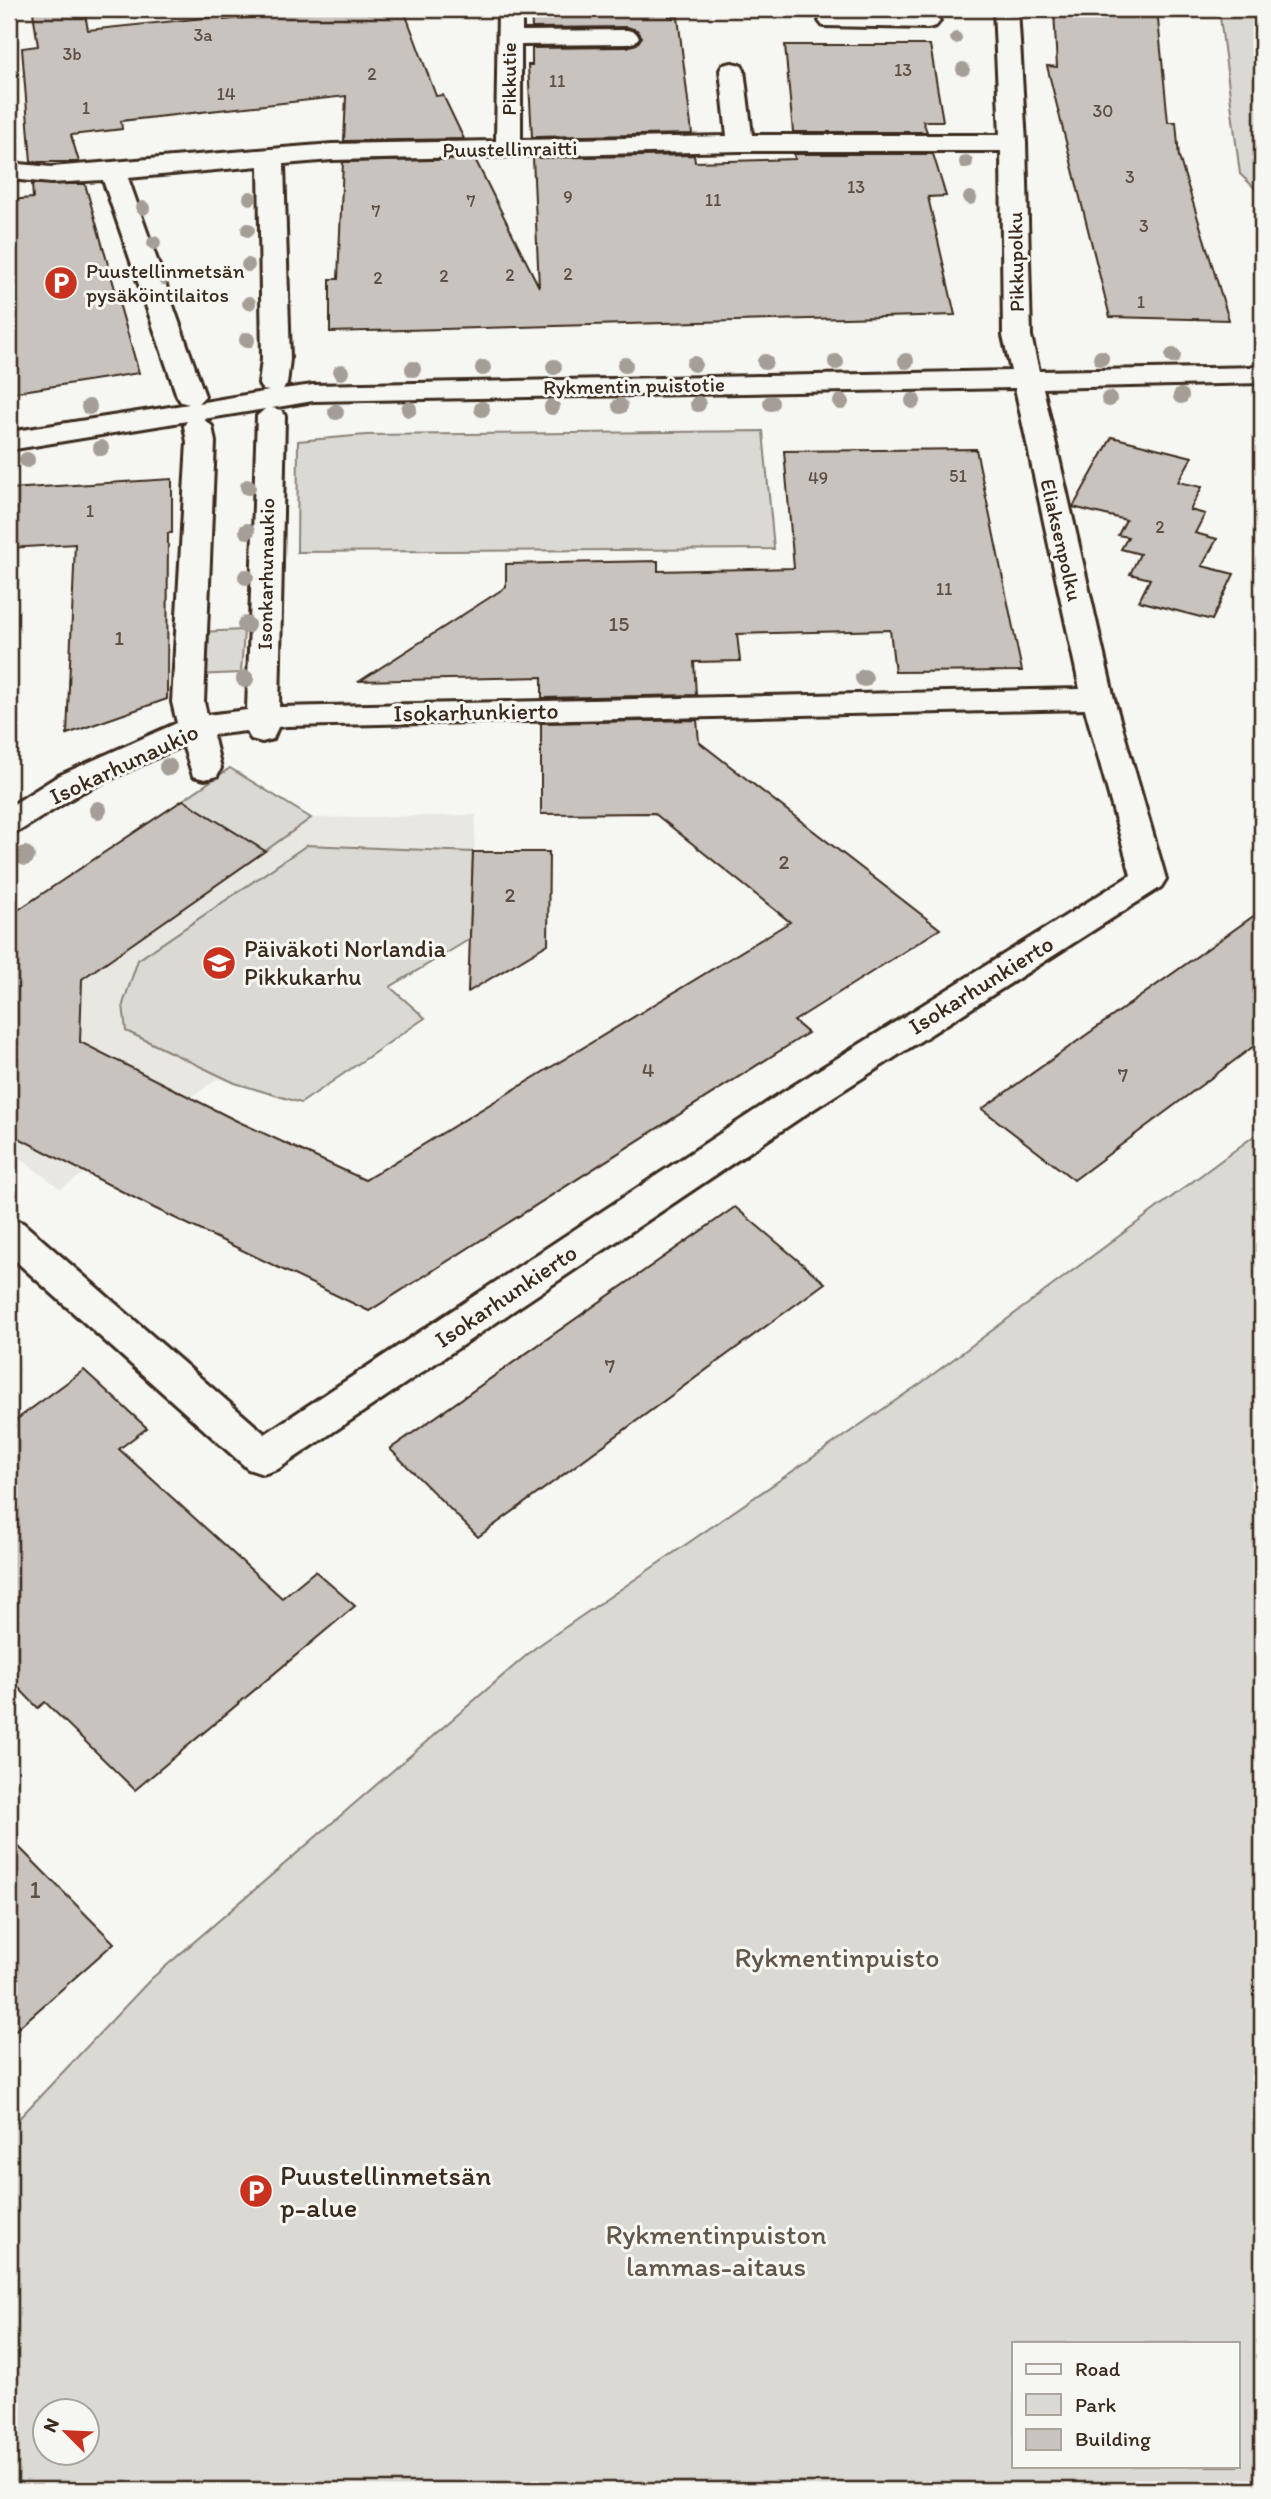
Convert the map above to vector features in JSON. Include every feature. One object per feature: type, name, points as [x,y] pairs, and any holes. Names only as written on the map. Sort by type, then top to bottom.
[{"type":"street","name":"Pikkutie","points":[[508,149],[510,9]]},
{"type":"street","name":"Pikkupolku","points":[[1006,9],[1013,143],[1017,336],[1026,381]]},
{"type":"street","points":[[831,21],[928,22]]},
{"type":"street","points":[[508,38],[627,37]]},
{"type":"street","points":[[732,70],[740,143]]},
{"type":"street","name":"Puustellinraitti","points":[[9,171],[51,175],[113,172],[332,152],[740,143],[1013,143]]},
{"type":"street","points":[[271,156],[276,359],[273,384]]},
{"type":"street","points":[[113,172],[191,396]]},
{"type":"street","name":"Rykmentin puistotie","points":[[9,441],[313,393],[1262,375]]},
{"type":"street","name":"Eliaksenpolku","points":[[1026,381],[1098,699]]},
{"type":"street","name":"Isonkarhunaukio","points":[[270,723],[271,416]]},
{"type":"street","points":[[198,426],[201,442],[188,702],[205,768]]},
{"type":"street","name":"Isokarhunkierto","points":[[9,1233],[263,1457],[793,1104],[1149,879],[1098,699],[270,723]]},
{"type":"street","name":"Isokarhunaukio","points":[[9,822],[70,784],[194,727],[270,723]]},
{"type":"shaded area","name":"Päiväkoti Norlandia Pikkukarhu","points":[[230,768],[311,818],[476,815],[470,939],[235,1083],[217,1079],[61,1189],[9,1150],[9,917]]},
{"type":"green space","points":[[1219,9],[1262,9],[1262,195],[1240,174]]},
{"type":"green space","points":[[763,431],[774,549],[297,552],[298,441],[366,435]]},
{"type":"green space","points":[[244,630],[241,673],[194,675],[197,632]]},
{"type":"green space","points":[[230,768],[311,818],[265,851],[183,800]]},
{"type":"green space","points":[[307,845],[473,852],[470,939],[390,987],[425,1018],[301,1103],[235,1083],[126,1031],[123,1004],[138,960]]},
{"type":"green space","name":"Rykmentinpuisto","points":[[1262,1130],[1262,2490],[9,2490],[9,2129],[151,1979],[535,1648],[924,1381]]},
{"type":"building","points":[[84,9],[88,30],[223,16],[224,20],[334,9],[367,9],[369,14],[404,10],[436,96],[443,95],[464,139],[344,141],[346,96],[121,121],[122,129],[71,135],[79,162],[31,162],[22,48],[38,46],[33,12]]},
{"type":"building","points":[[531,9],[668,10],[669,17],[678,17],[692,134],[532,137],[528,65],[532,65],[532,48],[627,47],[637,44],[642,37],[637,30],[627,27],[532,28]]},
{"type":"building","points":[[1103,9],[1157,9],[1168,122],[1176,122],[1179,157],[1229,320],[1110,317],[1047,66],[1057,67],[1054,11],[1103,13]]},
{"type":"building","points":[[785,45],[930,45],[943,121],[923,121],[927,132],[793,132]]},
{"type":"building","points":[[794,154],[933,154],[946,196],[928,197],[955,315],[330,332],[330,279],[338,279],[343,162],[475,159],[539,287],[533,158],[694,155],[695,162],[795,159]]},
{"type":"building","name":"Puustellinmetsän pysäköintilaitos","points":[[32,184],[85,184],[139,373],[9,393],[9,200],[33,198]]},
{"type":"building","points":[[1112,437],[1192,457],[1178,482],[1202,487],[1190,510],[1205,514],[1195,533],[1217,539],[1202,566],[1234,574],[1212,620],[1139,601],[1150,579],[1130,574],[1140,554],[1121,549],[1128,537],[1118,535],[1126,520],[1073,507]]},
{"type":"building","points":[[976,449],[1022,671],[895,672],[890,630],[737,634],[740,661],[694,662],[696,695],[542,698],[542,677],[360,681],[506,587],[506,564],[658,561],[658,571],[794,568],[784,451]]},
{"type":"building","points":[[172,479],[172,533],[168,533],[167,699],[67,734],[75,544],[9,548],[9,489]]},
{"type":"building","points":[[697,720],[699,742],[940,929],[794,1021],[808,1033],[369,1311],[154,1208],[9,1133],[9,916],[183,800],[265,851],[82,979],[80,1042],[237,1121],[365,1180],[790,922],[654,813],[541,814],[541,723]]},
{"type":"building","points":[[473,852],[549,852],[548,944],[468,992]]},
{"type":"building","points":[[1262,910],[1262,1040],[1074,1180],[982,1109]]},
{"type":"building","points":[[735,1207],[825,1283],[478,1537],[390,1449]]},
{"type":"building","points":[[84,1370],[147,1428],[119,1449],[282,1598],[315,1571],[355,1606],[135,1790],[45,1702],[38,1708],[9,1678],[9,1425]]},
{"type":"building","points":[[9,1837],[114,1943],[9,2036]]},
{"type":"place","name":"Puustellinmetsän pysäköintilaitos","points":[[61,283]]},
{"type":"place","name":"Päiväkoti Norlandia Pikkukarhu","points":[[219,963]]},
{"type":"place","name":"Puustellinmetsän p-alue","points":[[256,2191]]},
{"type":"park label","name":"Rykmentinpuiston lammas-aitaus","points":[[716,2250]]}]
